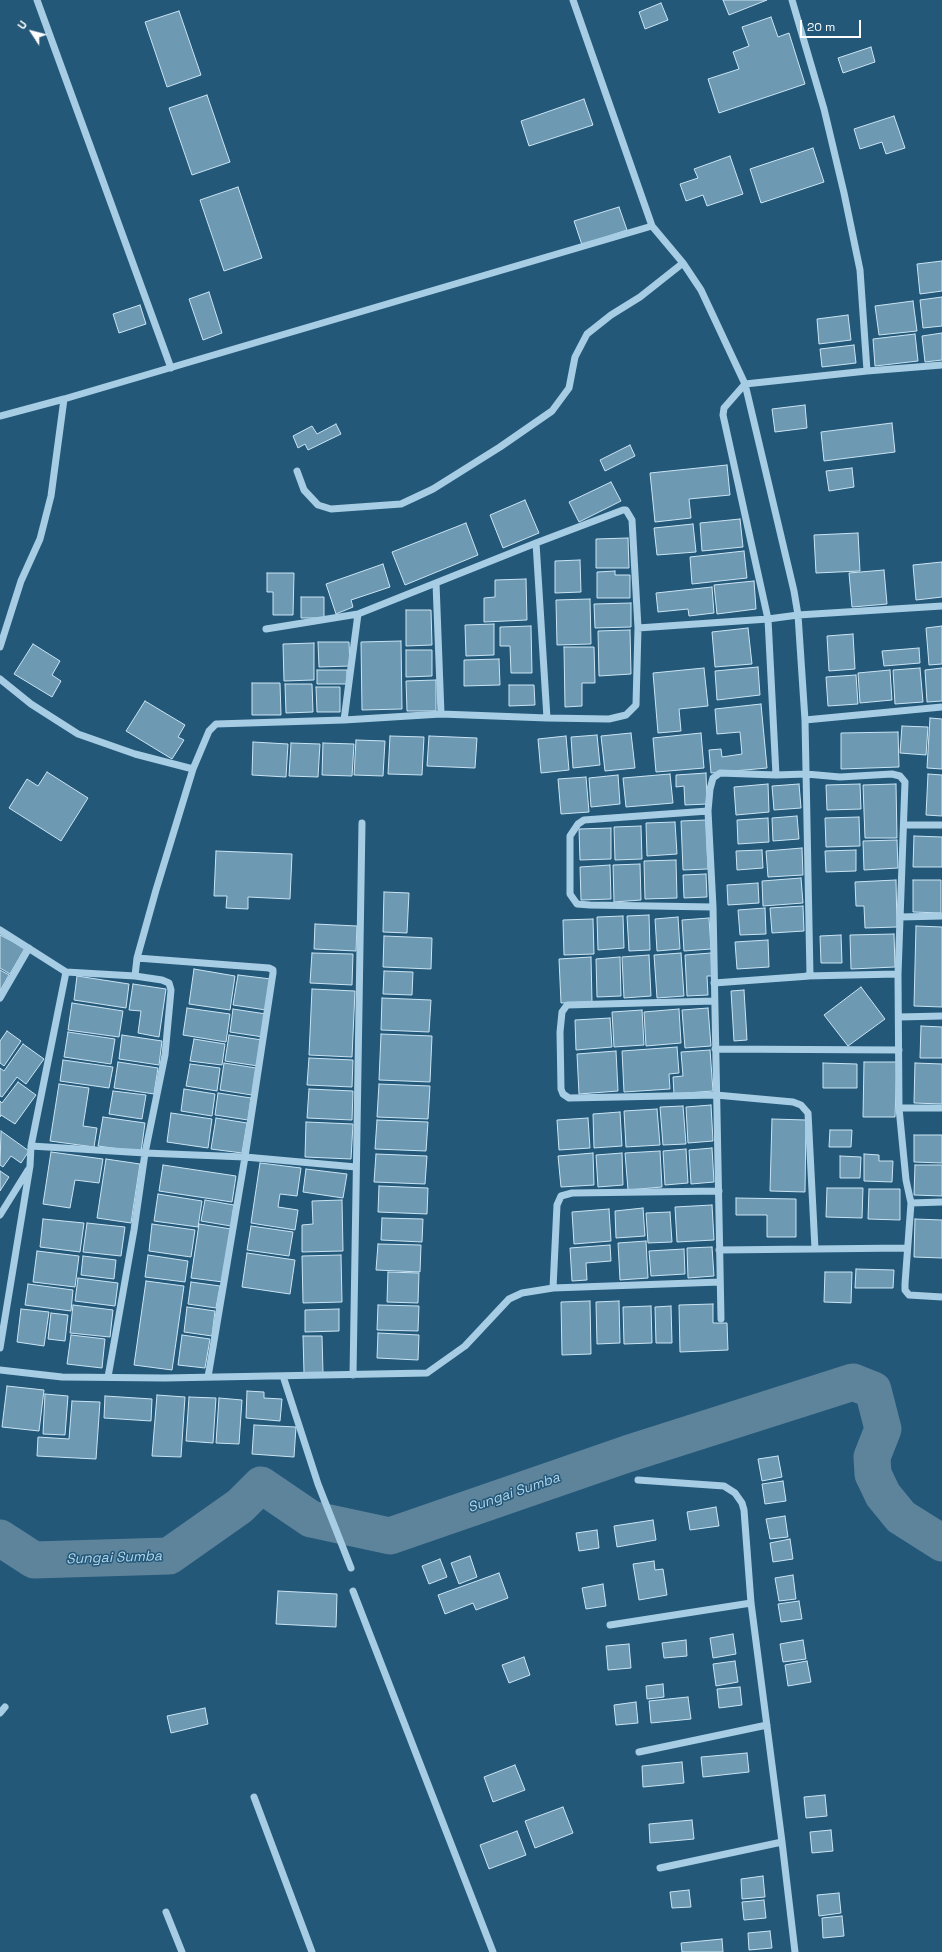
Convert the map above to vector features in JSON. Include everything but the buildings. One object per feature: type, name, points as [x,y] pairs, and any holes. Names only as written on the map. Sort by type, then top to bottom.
[{"type":"street","points":[[37,0],[171,368]]},
{"type":"street","points":[[573,0],[652,226],[683,263],[701,290],[745,384],[794,591],[798,615],[805,720],[810,976],[714,983]]},
{"type":"street","points":[[792,0],[824,109],[860,270],[868,370]]},
{"type":"street","points":[[0,416],[64,400],[652,226]]},
{"type":"street","points":[[297,470],[304,490],[318,505],[331,509],[401,504],[433,489],[500,447],[552,411],[569,388],[575,357],[587,334],[611,315],[640,297],[683,263]]},
{"type":"street","points":[[776,775],[768,619],[723,415],[724,408],[745,384],[868,370],[942,365]]},
{"type":"street","points":[[0,648],[21,581],[40,539],[51,496],[64,400]]},
{"type":"street","points":[[135,976],[137,958],[193,769],[210,731],[216,724],[344,720],[441,714],[609,719],[626,715],[632,710],[636,705],[638,628],[632,520],[626,510],[536,543],[358,614],[266,629]]},
{"type":"street","points":[[536,543],[547,718]]},
{"type":"street","points":[[436,583],[441,714]]},
{"type":"street","points":[[638,628],[768,619],[798,615],[942,606]]},
{"type":"street","points":[[344,720],[358,614]]},
{"type":"street","points":[[0,678],[31,704],[78,734],[136,754],[193,769]]},
{"type":"street","points":[[805,720],[942,707]]},
{"type":"street","points":[[721,1319],[713,907],[708,811],[710,789],[713,778],[720,773],[776,775],[806,774],[840,777],[881,774],[900,776],[904,782],[905,792],[898,974],[898,1017],[899,1108],[906,1180],[911,1202],[906,1248],[905,1284],[909,1295],[942,1297]]},
{"type":"street","points":[[708,811],[584,820],[578,824],[570,836],[570,894],[577,904],[713,907]]},
{"type":"street","points":[[353,1374],[362,823]]},
{"type":"street","points":[[904,825],[942,825]]},
{"type":"street","points":[[900,917],[942,916]]},
{"type":"street","points":[[0,930],[66,972],[135,976],[162,980],[168,983],[171,990],[165,1055],[145,1153],[134,1230],[108,1377]]},
{"type":"street","points":[[0,998],[29,948]]},
{"type":"street","points":[[137,958],[272,970],[274,981],[208,1377]]},
{"type":"street","points":[[0,1348],[30,1166],[31,1146],[66,972]]},
{"type":"street","points":[[793,977],[898,974]]},
{"type":"street","points":[[714,1001],[567,1005],[562,1012],[559,1065],[561,1089],[563,1094],[568,1098],[716,1095],[793,1102],[801,1105],[808,1113],[815,1249]]},
{"type":"street","points":[[898,1017],[942,1016]]},
{"type":"street","points":[[715,1049],[899,1050]]},
{"type":"street","points":[[899,1108],[942,1108]]},
{"type":"street","points":[[31,1146],[245,1157],[356,1167]]},
{"type":"street","points":[[0,1215],[30,1166]]},
{"type":"street","points":[[553,1288],[557,1205],[561,1196],[572,1192],[719,1191]]},
{"type":"street","points":[[911,1202],[942,1202]]},
{"type":"street","points":[[719,1250],[906,1248]]},
{"type":"street","points":[[0,1370],[62,1377],[208,1377],[427,1373],[465,1346],[509,1299],[522,1293],[553,1288],[720,1282]]},
{"type":"street","points":[[283,1376],[318,1484],[352,1568]]},
{"type":"street","points":[[638,1480],[724,1486],[734,1493],[742,1503],[744,1510],[751,1603],[782,1842],[794,1952]]},
{"type":"street","points":[[352,1591],[492,1952]]},
{"type":"street","points":[[610,1625],[751,1603]]},
{"type":"street","points":[[0,1713],[5,1707]]},
{"type":"street","points":[[639,1752],[767,1725]]},
{"type":"street","points":[[254,1797],[312,1952]]},
{"type":"street","points":[[660,1868],[782,1842]]},
{"type":"street","points":[[166,1912],[182,1952]]},
{"type":"waterway","name":"Sungai Sumba","points":[[0,1538],[34,1560],[169,1556],[240,1506],[261,1485],[311,1519],[390,1536],[627,1454],[853,1382],[873,1390],[883,1429],[872,1457],[873,1474],[883,1495],[901,1517],[942,1543]]}]
